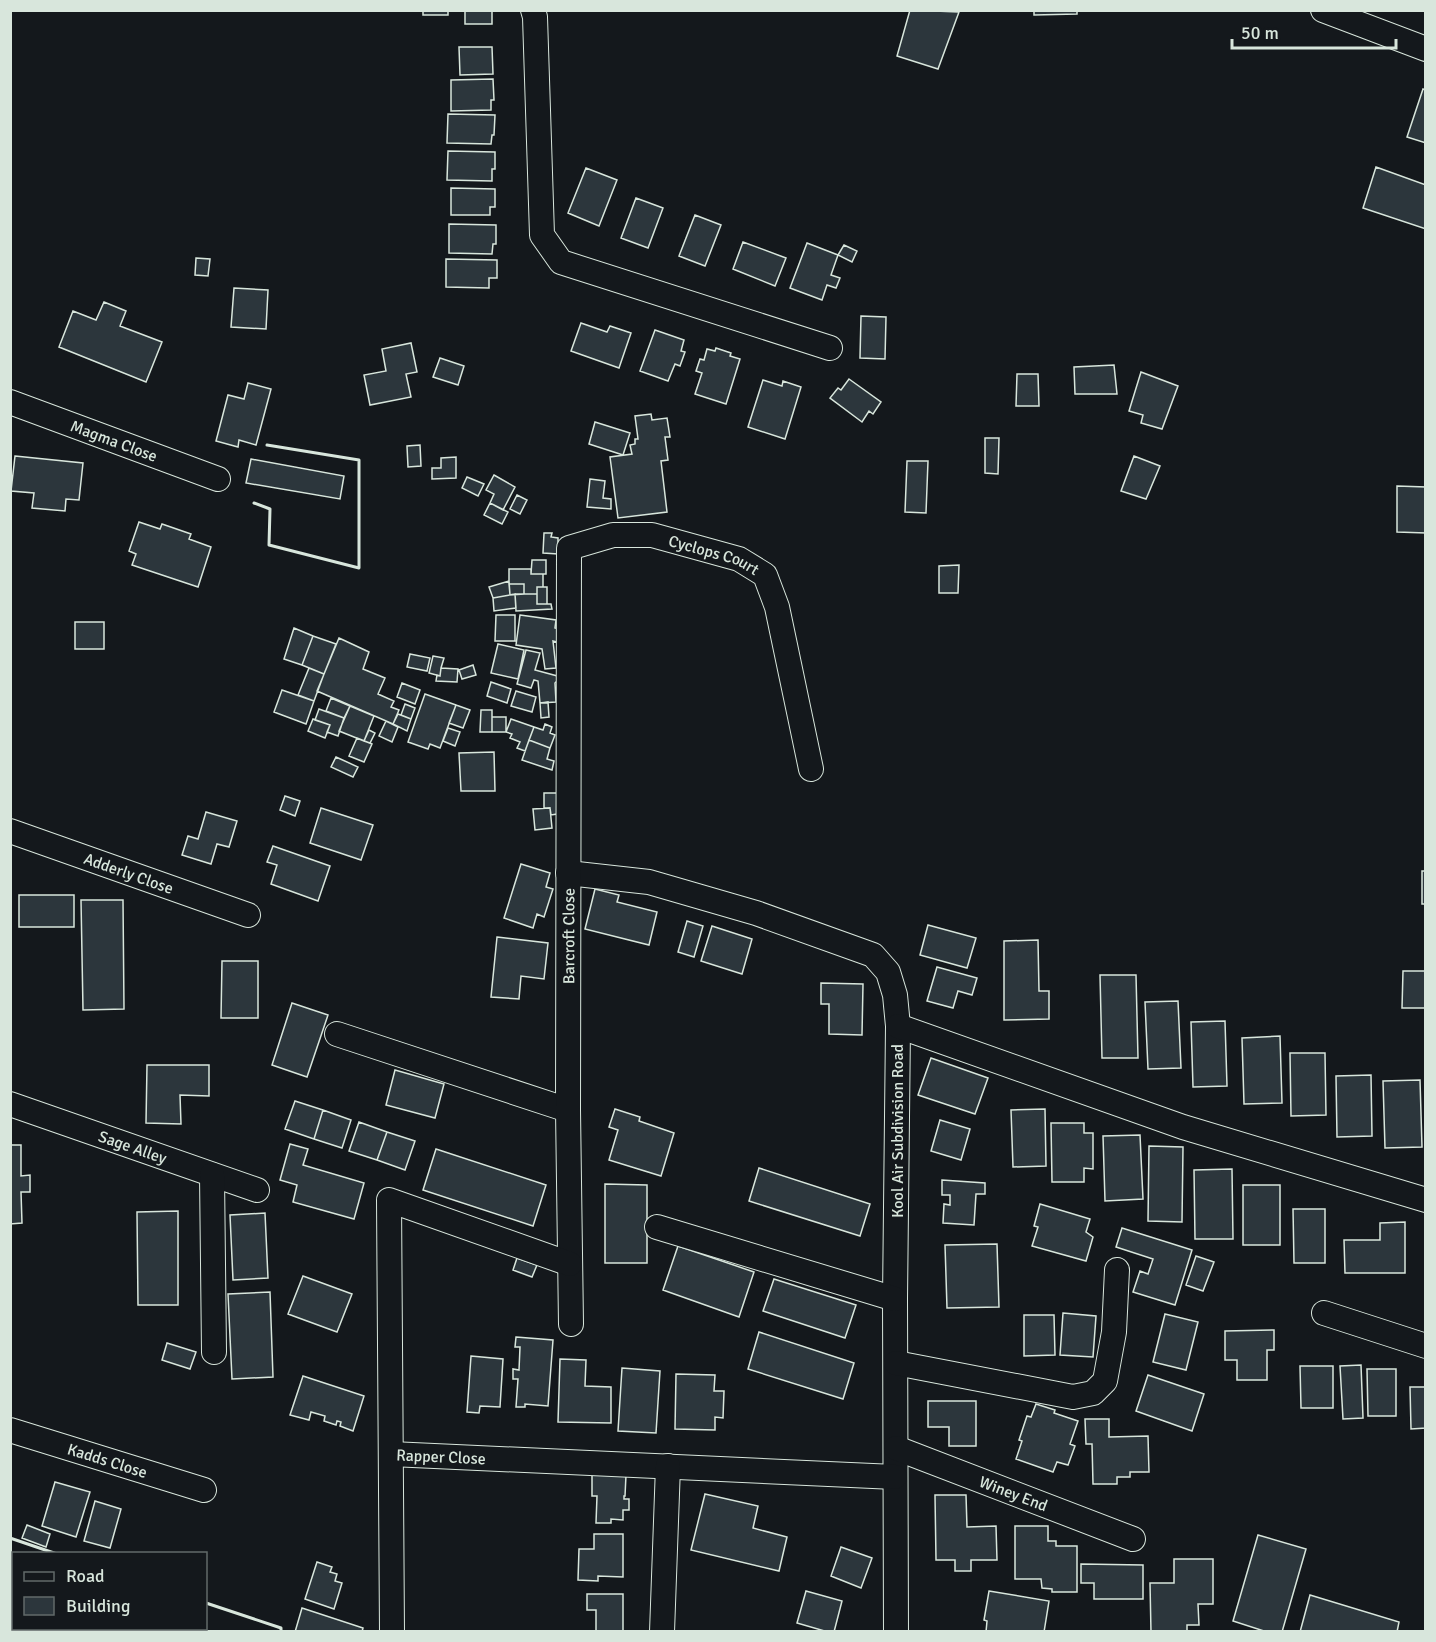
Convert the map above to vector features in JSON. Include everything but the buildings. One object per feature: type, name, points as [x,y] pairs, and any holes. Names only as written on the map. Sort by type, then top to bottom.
[{"type":"street","points":[[533,10],[536,29],[542,235],[561,262],[830,348]]},
{"type":"street","points":[[1323,10],[1425,49]]},
{"type":"street","name":"Magma Close","points":[[10,402],[218,479]]},
{"type":"street","name":"Cyclops Court","points":[[569,548],[613,535],[652,535],[740,560],[765,575],[777,607],[811,769]]},
{"type":"street","name":"Barcroft Close","points":[[569,548],[568,1110],[571,1324]]},
{"type":"street","name":"Adderly Close","points":[[10,831],[248,915]]},
{"type":"street","name":"Kool Air Subdivision Road","points":[[568,873],[649,882],[756,913],[873,955],[888,972],[895,995],[898,1026],[896,1632]]},
{"type":"street","points":[[898,1026],[1184,1127],[1425,1200]]},
{"type":"street","points":[[337,1034],[568,1110]]},
{"type":"street","name":"Sage Alley","points":[[10,1104],[257,1190]]},
{"type":"street","points":[[212,1175],[214,1352]]},
{"type":"street","points":[[391,1454],[389,1200],[570,1264]]},
{"type":"street","points":[[657,1227],[896,1299]]},
{"type":"street","points":[[896,1363],[1073,1397],[1093,1393],[1105,1381],[1114,1332],[1117,1270]]},
{"type":"street","points":[[1324,1313],[1425,1346]]},
{"type":"street","name":"Kadds Close","points":[[10,1430],[204,1491]]},
{"type":"street","name":"Winey End","points":[[896,1448],[1133,1539]]},
{"type":"street","name":"Rapper Close","points":[[392,1632],[391,1454],[895,1477]]},
{"type":"street","points":[[662,1632],[668,1466]]},
{"type":"wall","points":[[254,503],[270,509],[269,545],[359,568],[359,460],[267,445]]},
{"type":"wall","points":[[10,1538],[51,1552]]},
{"type":"wall","points":[[207,1603],[281,1628],[281,1632]]}]
